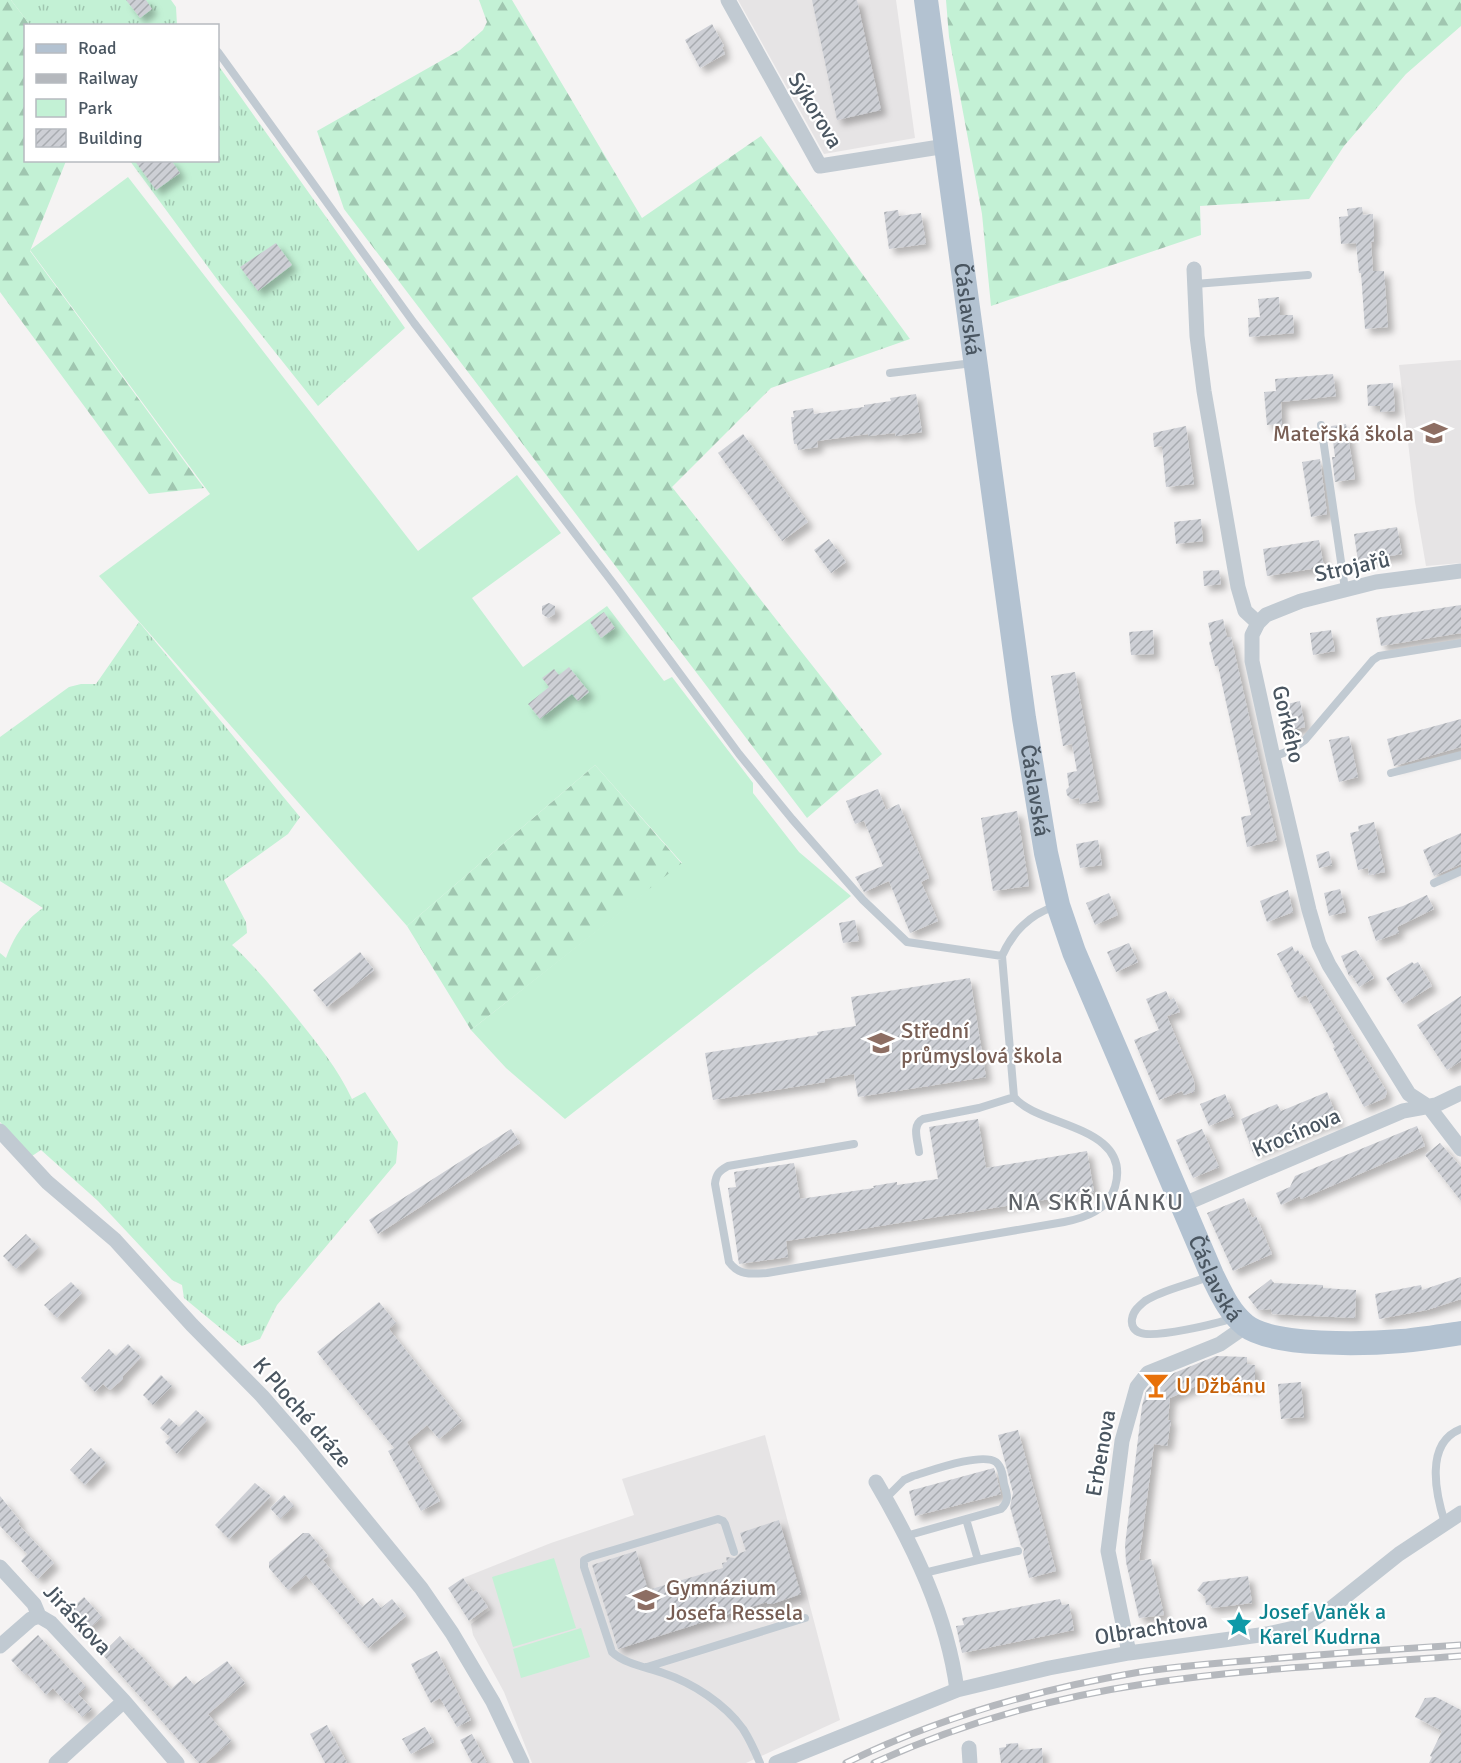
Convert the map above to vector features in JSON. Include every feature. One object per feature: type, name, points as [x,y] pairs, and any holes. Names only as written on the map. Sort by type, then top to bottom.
[{"type":"main road","name":"Čáslavská","points":[[926,0],[974,363],[1024,718],[1046,853],[1058,905],[1095,1005],[1212,1275],[1227,1304],[1241,1321],[1271,1336],[1340,1342],[1402,1341],[1461,1332]]},
{"type":"street","name":"Sýkorova","points":[[728,0],[820,166],[946,146]]},
{"type":"street","points":[[1195,277],[1197,336],[1204,391],[1238,587],[1245,611],[1258,623]]},
{"type":"street","name":"Strojařů","points":[[1258,623],[1266,615],[1284,607],[1345,589],[1376,582],[1461,571]]},
{"type":"street","name":"Gorkého","points":[[1258,623],[1252,635],[1251,652],[1309,910],[1324,955],[1409,1094],[1429,1107],[1461,1149]]},
{"type":"street","name":"Krocínova","points":[[1182,1205],[1403,1111],[1446,1102],[1461,1093]]},
{"type":"street","name":"K Ploché dráze","points":[[0,1131],[46,1182],[115,1240],[192,1325],[262,1396],[316,1458],[421,1588],[452,1633],[496,1707],[522,1763]]},
{"type":"street","name":"Erbenova","points":[[1129,1653],[1108,1551],[1122,1442],[1137,1387],[1148,1373],[1220,1344],[1241,1321]]},
{"type":"street","points":[[876,1482],[924,1572],[946,1639],[957,1690]]},
{"type":"street","name":"Olbrachtova","points":[[777,1763],[957,1690],[1049,1668],[1129,1653],[1273,1633],[1303,1626],[1322,1615],[1399,1554],[1461,1513]]},
{"type":"street","name":"Jiráskova","points":[[0,1567],[34,1605],[39,1616],[51,1623],[124,1701],[177,1763]]},
{"type":"street","points":[[0,1646],[31,1619],[39,1616]]},
{"type":"street","points":[[56,1763],[124,1701]]},
{"type":"lane","points":[[219,53],[407,314],[616,587],[739,754],[800,828],[863,900],[907,942],[1002,956]]},
{"type":"lane","points":[[1195,277],[1308,275]]},
{"type":"lane","points":[[890,373],[974,363]]},
{"type":"lane","points":[[1321,425],[1345,589]]},
{"type":"lane","points":[[1274,757],[1291,750],[1305,740],[1373,660],[1379,656],[1461,644]]},
{"type":"lane","points":[[1391,773],[1461,755]]},
{"type":"lane","points":[[1434,883],[1461,871]]},
{"type":"lane","points":[[854,1144],[728,1166],[720,1170],[715,1184],[729,1262],[734,1270],[742,1274],[767,1273],[1070,1221],[1101,1208],[1114,1191],[1116,1180],[1116,1170],[1110,1152],[1093,1136],[1023,1106],[1014,1097],[1002,956],[1007,945],[1026,922],[1058,905]]},
{"type":"lane","points":[[919,1152],[916,1127],[918,1122],[1014,1097]]},
{"type":"lane","points":[[1212,1275],[1144,1302],[1132,1315],[1134,1329],[1141,1333],[1159,1333],[1220,1322],[1241,1321]]},
{"type":"lane","points":[[1444,1523],[1436,1495],[1436,1463],[1447,1440],[1461,1429]]},
{"type":"lane","points":[[886,1498],[904,1480],[913,1476],[973,1460],[993,1461],[1001,1467],[1007,1496],[1005,1506],[1001,1509],[906,1536]]},
{"type":"lane","points":[[734,1552],[725,1524],[718,1519],[590,1557],[584,1560],[584,1567],[610,1649],[621,1659],[686,1683],[732,1715],[749,1739],[760,1763]]},
{"type":"lane","points":[[966,1519],[978,1560]]},
{"type":"lane","points":[[924,1572],[1018,1551]]},
{"type":"lane","points":[[646,1667],[805,1618]]},
{"type":"shaded area","points":[[738,0],[896,0],[915,138],[824,154]]},
{"type":"shaded area","name":"Mateřská škola","points":[[1461,360],[1461,563],[1426,566],[1415,502],[1399,365]]},
{"type":"shaded area","name":"Gymnázium Josefa Ressela","points":[[765,1435],[840,1720],[746,1763],[532,1763],[504,1692],[473,1635],[471,1624],[490,1610],[476,1590],[473,1592],[463,1578],[551,1543],[634,1515],[622,1479]]},
{"type":"green space","points":[[0,0],[11,0],[29,24],[24,24],[24,162],[66,162],[30,251],[204,488],[149,494],[0,292]]},
{"type":"green space","points":[[11,0],[171,0],[176,7],[177,24],[29,24]]},
{"type":"green space","points":[[479,0],[512,0],[642,218],[761,136],[910,339],[771,388],[672,487],[882,754],[807,818],[344,209],[317,131],[460,50],[483,30],[487,22]]},
{"type":"green space","points":[[946,0],[1461,0],[1461,26],[1406,74],[1344,146],[1309,199],[1200,206],[1201,235],[991,306],[982,214],[949,37]]},
{"type":"green space","points":[[219,66],[405,328],[318,406],[219,282],[131,162],[219,162]]},
{"type":"green space","points":[[128,177],[418,551],[517,475],[561,533],[472,598],[523,667],[607,606],[664,681],[672,677],[753,783],[753,793],[799,852],[851,896],[565,1119],[506,1068],[471,1030],[682,863],[595,765],[407,926],[99,576],[210,494],[30,250]]},
{"type":"green space","points":[[139,622],[300,817],[288,834],[224,880],[246,922],[247,933],[232,945],[266,980],[312,1037],[334,1067],[352,1099],[365,1092],[398,1142],[396,1163],[277,1305],[260,1339],[242,1346],[184,1298],[182,1285],[172,1280],[98,1201],[41,1150],[32,1156],[0,1122],[0,953],[6,958],[20,930],[43,908],[0,881],[0,737],[69,687],[96,684]]},
{"type":"green space","points":[[595,765],[682,864],[471,1030],[407,926]]},
{"type":"green space","points":[[554,1558],[576,1628],[513,1647],[492,1577]]},
{"type":"green space","points":[[581,1628],[590,1657],[521,1678],[513,1649]]},
{"type":"building","points":[[126,0],[146,0],[152,9],[140,18]]},
{"type":"building","points":[[812,0],[857,0],[881,110],[837,120]]},
{"type":"building","points":[[712,24],[724,46],[722,47],[725,54],[700,68],[685,40]]},
{"type":"building","points":[[135,162],[172,162],[180,173],[156,190]]},
{"type":"building","points":[[1362,207],[1363,215],[1373,214],[1374,241],[1371,242],[1373,271],[1384,271],[1388,327],[1365,329],[1361,273],[1359,273],[1356,243],[1341,244],[1339,217],[1348,216],[1347,209]]},
{"type":"building","points":[[898,210],[899,216],[921,213],[926,244],[889,249],[884,212]]},
{"type":"building","points":[[276,243],[292,265],[258,291],[240,267]]},
{"type":"building","points":[[1279,297],[1280,315],[1293,315],[1294,333],[1249,337],[1248,318],[1260,317],[1258,299]]},
{"type":"building","points":[[1333,374],[1336,396],[1281,402],[1282,424],[1267,425],[1264,392],[1276,391],[1275,379]]},
{"type":"building","points":[[1393,383],[1395,411],[1380,412],[1380,406],[1368,406],[1367,385]]},
{"type":"building","points":[[916,394],[922,432],[896,436],[895,433],[868,436],[868,434],[817,441],[818,447],[798,450],[797,444],[794,444],[791,417],[794,417],[793,411],[813,408],[814,414],[864,407],[864,405],[891,401],[890,398]]},
{"type":"building","points":[[1346,424],[1355,479],[1335,482],[1331,426]]},
{"type":"building","points":[[1186,426],[1194,484],[1166,487],[1162,446],[1154,447],[1153,433]]},
{"type":"building","points":[[743,434],[808,522],[782,541],[718,453]]},
{"type":"building","points":[[1320,459],[1327,514],[1311,517],[1302,462]]},
{"type":"building","points":[[1201,519],[1203,541],[1176,544],[1174,522]]},
{"type":"building","points":[[1397,527],[1402,554],[1358,561],[1354,534]]},
{"type":"building","points":[[829,539],[846,562],[831,573],[814,550]]},
{"type":"building","points":[[1319,540],[1324,567],[1267,576],[1263,549]]},
{"type":"building","points":[[1219,570],[1221,584],[1204,586],[1203,571]]},
{"type":"building","points":[[549,603],[555,606],[555,614],[548,618],[542,614],[542,606]]},
{"type":"building","points":[[1461,605],[1461,633],[1381,646],[1376,618]]},
{"type":"building","points":[[604,612],[615,628],[601,638],[590,622]]},
{"type":"building","points":[[1223,619],[1227,637],[1231,637],[1277,840],[1247,847],[1241,817],[1251,815],[1218,666],[1215,666],[1209,642],[1212,641],[1208,623]]},
{"type":"building","points":[[1153,630],[1154,654],[1131,655],[1129,632]]},
{"type":"building","points":[[1331,630],[1335,651],[1313,655],[1310,633]]},
{"type":"building","points":[[569,667],[589,692],[578,701],[572,694],[540,719],[528,704],[549,687],[542,678],[554,669],[559,675]]},
{"type":"building","points":[[1075,672],[1099,801],[1080,804],[1079,798],[1071,799],[1067,795],[1066,790],[1069,787],[1067,773],[1077,771],[1072,744],[1063,746],[1051,676]]},
{"type":"building","points":[[1300,701],[1305,727],[1289,731],[1283,705]]},
{"type":"building","points":[[1461,719],[1461,747],[1394,766],[1387,739]]},
{"type":"building","points":[[1349,736],[1358,777],[1339,782],[1329,740]]},
{"type":"building","points":[[878,789],[886,810],[899,804],[929,878],[921,882],[938,921],[910,933],[889,881],[864,892],[855,877],[883,866],[864,821],[855,824],[846,801]]},
{"type":"building","points":[[1017,811],[1029,886],[993,891],[981,818]]},
{"type":"building","points":[[1374,822],[1385,872],[1369,875],[1368,868],[1358,870],[1350,833],[1359,831],[1358,826]]},
{"type":"building","points":[[1461,833],[1461,864],[1434,876],[1423,850]]},
{"type":"building","points":[[1098,840],[1102,865],[1080,868],[1076,844]]},
{"type":"building","points":[[1329,851],[1332,865],[1319,868],[1316,855]]},
{"type":"building","points":[[1340,889],[1346,912],[1329,916],[1324,893]]},
{"type":"building","points":[[1288,890],[1293,912],[1267,922],[1260,901]]},
{"type":"building","points":[[1109,893],[1118,915],[1095,925],[1086,903]]},
{"type":"building","points":[[1427,895],[1434,909],[1397,927],[1399,933],[1376,941],[1368,917],[1403,906]]},
{"type":"building","points":[[855,920],[859,941],[843,943],[839,923]]},
{"type":"building","points":[[1129,943],[1138,962],[1116,972],[1107,952]]},
{"type":"building","points":[[1292,946],[1295,952],[1298,950],[1300,955],[1302,954],[1387,1092],[1385,1098],[1364,1107],[1333,1048],[1335,1047],[1306,995],[1298,998],[1291,986],[1293,984],[1277,954]]},
{"type":"building","points":[[1356,950],[1374,978],[1359,987],[1352,975],[1349,976],[1341,956]]},
{"type":"building","points":[[360,952],[374,970],[327,1007],[313,990]]},
{"type":"building","points":[[1412,962],[1414,964],[1418,962],[1432,986],[1403,1004],[1386,978]]},
{"type":"building","points":[[970,978],[986,1077],[858,1097],[854,1074],[825,1079],[825,1082],[713,1100],[705,1053],[818,1035],[817,1032],[856,1026],[851,997]]},
{"type":"building","points":[[1166,991],[1170,1000],[1174,998],[1180,1012],[1167,1016],[1194,1081],[1195,1091],[1184,1095],[1182,1091],[1159,1100],[1134,1040],[1159,1030],[1146,999]]},
{"type":"building","points":[[1461,996],[1461,1061],[1447,1070],[1417,1025]]},
{"type":"building","points":[[1327,1092],[1339,1123],[1329,1122],[1253,1153],[1241,1119],[1277,1104],[1281,1111]]},
{"type":"building","points":[[1225,1094],[1234,1116],[1209,1126],[1200,1104]]},
{"type":"building","points":[[978,1119],[986,1168],[1087,1151],[1094,1192],[786,1241],[788,1257],[739,1264],[728,1188],[736,1187],[734,1172],[794,1163],[800,1199],[874,1188],[873,1186],[897,1182],[897,1185],[938,1179],[929,1127]]},
{"type":"building","points":[[1417,1126],[1425,1146],[1301,1199],[1300,1196],[1281,1205],[1276,1193],[1290,1187],[1295,1176]]},
{"type":"building","points":[[511,1129],[520,1143],[378,1234],[369,1220]]},
{"type":"building","points":[[1202,1129],[1219,1167],[1193,1178],[1176,1140]]},
{"type":"building","points":[[1440,1143],[1461,1167],[1461,1201],[1425,1155]]},
{"type":"building","points":[[1244,1198],[1252,1218],[1256,1216],[1272,1254],[1233,1271],[1207,1213]]},
{"type":"building","points":[[26,1234],[39,1247],[16,1269],[3,1256]]},
{"type":"building","points":[[1461,1277],[1461,1299],[1427,1310],[1379,1319],[1375,1294],[1421,1285],[1422,1290]]},
{"type":"building","points":[[1271,1279],[1274,1283],[1323,1285],[1323,1288],[1356,1290],[1355,1318],[1272,1314],[1271,1309],[1258,1310],[1248,1297]]},
{"type":"building","points":[[71,1282],[82,1293],[57,1318],[44,1305]]},
{"type":"building","points":[[379,1302],[396,1323],[389,1329],[462,1421],[439,1439],[427,1425],[407,1442],[440,1501],[421,1511],[388,1451],[394,1448],[317,1352]]},
{"type":"building","points":[[128,1344],[141,1357],[123,1376],[123,1379],[110,1390],[103,1384],[95,1392],[81,1378],[109,1349],[116,1356]]},
{"type":"building","points":[[1216,1356],[1247,1357],[1247,1364],[1255,1365],[1255,1388],[1220,1386],[1220,1383],[1205,1382],[1170,1398],[1168,1420],[1171,1420],[1167,1446],[1154,1444],[1139,1561],[1151,1559],[1164,1615],[1139,1618],[1126,1562],[1125,1545],[1142,1406],[1146,1391],[1154,1381]]},
{"type":"building","points":[[161,1375],[172,1386],[153,1405],[143,1395]]},
{"type":"building","points":[[1301,1382],[1304,1417],[1281,1419],[1278,1384]]},
{"type":"building","points":[[196,1410],[207,1420],[177,1454],[165,1442],[170,1437],[160,1428],[169,1418],[179,1427]]},
{"type":"building","points":[[1018,1430],[1056,1571],[1029,1578],[1023,1554],[1024,1549],[1021,1546],[1010,1507],[1013,1493],[998,1435]]},
{"type":"building","points":[[91,1448],[106,1463],[85,1485],[70,1470]]},
{"type":"building","points":[[994,1468],[1001,1494],[915,1516],[909,1491]]},
{"type":"building","points":[[255,1483],[271,1496],[229,1539],[215,1525]]},
{"type":"building","points":[[284,1495],[294,1506],[280,1519],[270,1508]]},
{"type":"building","points":[[0,1496],[20,1521],[18,1524],[54,1563],[38,1579],[21,1561],[27,1554],[0,1526]]},
{"type":"building","points":[[779,1520],[801,1594],[772,1604],[767,1604],[767,1602],[618,1649],[592,1565],[636,1551],[648,1590],[723,1568],[722,1563],[727,1562],[726,1557],[735,1558],[746,1551],[740,1533]]},
{"type":"building","points":[[303,1533],[309,1533],[328,1556],[323,1560],[362,1607],[373,1598],[381,1608],[392,1599],[406,1616],[368,1648],[306,1575],[288,1590],[269,1568],[269,1562]]},
{"type":"building","points":[[1248,1576],[1252,1603],[1212,1608],[1211,1605],[1206,1605],[1205,1597],[1197,1590],[1203,1582]]},
{"type":"building","points":[[463,1578],[473,1592],[476,1590],[488,1607],[469,1621],[448,1588]]},
{"type":"building","points":[[84,1597],[102,1617],[91,1627],[88,1624],[80,1631],[66,1614]]},
{"type":"building","points":[[1060,1599],[1062,1605],[1069,1604],[1074,1630],[962,1653],[956,1626],[964,1625],[962,1618]]},
{"type":"building","points":[[38,1635],[86,1687],[78,1694],[92,1709],[82,1717],[53,1688],[46,1695],[27,1673],[25,1675],[11,1660]]},
{"type":"building","points":[[120,1636],[171,1689],[186,1676],[194,1685],[227,1661],[245,1683],[208,1714],[231,1741],[205,1763],[199,1763],[102,1654]]},
{"type":"building","points":[[437,1651],[471,1720],[457,1727],[440,1698],[431,1703],[411,1664]]},
{"type":"building","points":[[1436,1697],[1461,1710],[1461,1763],[1429,1763],[1442,1731],[1415,1717],[1425,1698]]},
{"type":"building","points":[[327,1725],[347,1763],[325,1763],[310,1734]]},
{"type":"building","points":[[425,1727],[434,1742],[411,1754],[402,1739]]},
{"type":"building","points":[[472,1734],[487,1763],[472,1763],[460,1740]]},
{"type":"building","points":[[1018,1743],[1019,1750],[1042,1748],[1043,1763],[1001,1763],[999,1748],[1006,1747],[1006,1744]]},
{"type":"railway","points":[[846,1763],[953,1719],[1027,1696],[1102,1679],[1198,1665],[1461,1645]]},
{"type":"railway","points":[[874,1763],[939,1736],[1006,1714],[1109,1690],[1223,1674],[1461,1656]]},
{"type":"place","name":"Mateřská škola","points":[[1434,433]]},
{"type":"place","name":"Střední průmyslová škola","points":[[881,1043]]},
{"type":"place","name":"U Džbánu","points":[[1156,1385]]},
{"type":"place","name":"Gymnázium Josefa Ressela","points":[[646,1600]]},
{"type":"place","name":"Josef Vaněk a Karel Kudrna","points":[[1239,1624]]},
{"type":"district","name":"NA SKŘIVÁNKU","points":[[1096,1202]]}]
